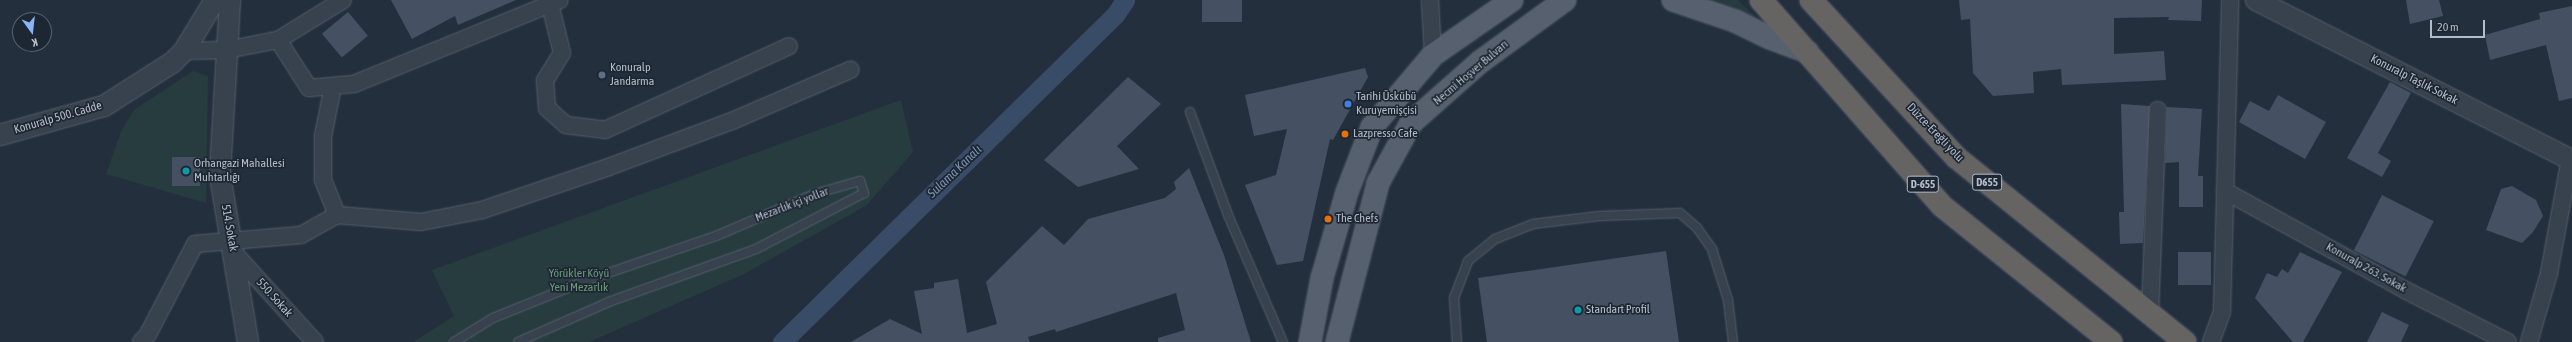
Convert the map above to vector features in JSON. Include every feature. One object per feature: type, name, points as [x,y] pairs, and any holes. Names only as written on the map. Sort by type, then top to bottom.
[{"type":"highway","name":"D-655","points":[[1761,0],[1942,206],[2111,342]]},
{"type":"highway","name":"Düzce-Ereğli yolu","points":[[1811,0],[1957,158],[2184,342]]},
{"type":"main road","points":[[1310,342],[1329,257],[1347,192],[1372,127],[1433,55],[1512,0]]},
{"type":"main road","name":"Necmi Hoşver Bulvarı","points":[[1337,342],[1378,183],[1411,123],[1480,62],[1566,0]]},
{"type":"main road","points":[[1673,0],[1735,21],[1770,38],[1808,52]]},
{"type":"street","name":"Konuralp 500. Cadde","points":[[0,135],[104,106],[173,62],[184,51],[215,0]]},
{"type":"street","points":[[226,57],[230,0]]},
{"type":"street","points":[[184,51],[226,57],[278,40],[343,0]]},
{"type":"street","points":[[1430,0],[1433,55]]},
{"type":"street","points":[[2211,342],[2222,312],[2230,0]]},
{"type":"street","name":"Konuralp Taşlık Sokak","points":[[2256,0],[2571,159]]},
{"type":"street","points":[[278,40],[309,88],[354,84],[555,2],[562,53],[545,80],[547,108],[566,125],[605,130],[789,46]]},
{"type":"street","name":"514. Sokak","points":[[226,57],[220,176],[248,342]]},
{"type":"street","points":[[141,342],[147,336],[195,244],[233,247],[301,235],[337,215],[421,222],[482,210],[606,168],[732,121],[850,70]]},
{"type":"street","points":[[333,86],[323,136],[323,180],[337,215]]},
{"type":"street","points":[[2150,314],[2158,110]]},
{"type":"street","points":[[2529,342],[2549,273],[2571,159]]},
{"type":"street","name":"Konuralp 263. Sokak","points":[[2225,190],[2405,290],[2508,342]]},
{"type":"street","name":"550. Sokak","points":[[233,247],[315,342]]},
{"type":"lane","points":[[1190,112],[1228,215],[1283,342]]},
{"type":"lane","name":"Mezarlık içi yollar","points":[[454,342],[493,318],[584,281],[716,236],[814,194],[860,181],[864,193],[756,249],[609,302],[518,342]]},
{"type":"lane","points":[[1457,342],[1454,298],[1468,261],[1495,239],[1533,224],[1600,216],[1680,213],[1696,228],[1712,249],[1728,300],[1733,342]]},
{"type":"green space","points":[[1688,0],[1738,0],[1757,19],[1741,18]]},
{"type":"green space","points":[[193,71],[208,76],[206,203],[106,174],[122,129],[134,110]]},
{"type":"green space","name":"Yörükler Köyü Yeni Mezarlık","points":[[901,100],[913,152],[867,205],[744,274],[589,342],[413,342],[454,316],[432,270]]},
{"type":"building","points":[[391,0],[516,0],[458,25],[455,16],[412,39]]},
{"type":"building","points":[[1202,0],[1242,0],[1242,22],[1202,22]]},
{"type":"building","points":[[1959,0],[2202,0],[2201,21],[2168,20],[2169,17],[2114,18],[2114,54],[2164,51],[2166,80],[2062,85],[2061,69],[2033,72],[2034,93],[1993,96],[1973,73],[1970,19],[1961,20]]},
{"type":"building","points":[[2406,0],[2439,0],[2443,16],[2410,24]]},
{"type":"building","points":[[2572,6],[2572,98],[2559,101],[2546,45],[2490,60],[2485,35],[2540,19],[2539,13]]},
{"type":"building","points":[[348,12],[368,36],[342,58],[322,34]]},
{"type":"building","points":[[1365,68],[1368,77],[1333,140],[1330,139],[1303,261],[1277,265],[1245,185],[1276,175],[1287,129],[1254,136],[1245,95]]},
{"type":"building","points":[[1128,77],[1161,104],[1117,146],[1139,169],[1078,187],[1044,160]]},
{"type":"building","points":[[2390,82],[2411,93],[2378,153],[2391,161],[2382,177],[2347,158]]},
{"type":"building","points":[[2278,95],[2326,122],[2305,159],[2239,122],[2250,101],[2269,111]]},
{"type":"building","points":[[2121,104],[2150,106],[2143,243],[2120,244],[2119,212],[2124,212]]},
{"type":"building","points":[[2167,107],[2202,109],[2198,176],[2203,176],[2203,207],[2179,207],[2179,162],[2165,163]]},
{"type":"building","name":"Orhangazi Mahallesi Muhtarlığı","points":[[172,157],[200,157],[200,186],[172,186]]},
{"type":"building","points":[[1189,168],[1224,255],[1251,342],[1158,342],[1158,338],[1185,330],[1176,293],[1056,332],[1055,329],[1028,337],[1030,342],[851,342],[890,319],[922,334],[914,291],[934,288],[934,283],[958,279],[967,333],[997,324],[986,282],[1042,226],[1064,245],[1088,219],[1165,198],[1176,189],[1174,182]]},
{"type":"building","points":[[2512,186],[2536,200],[2543,216],[2533,232],[2522,243],[2486,230],[2501,189]]},
{"type":"building","points":[[2382,195],[2434,221],[2406,277],[2354,250]]},
{"type":"building","name":"Standart Profil","points":[[1666,251],[1679,342],[1487,342],[1478,278]]},
{"type":"building","points":[[2178,252],[2211,252],[2211,285],[2178,285]]},
{"type":"building","points":[[2300,252],[2342,272],[2303,342],[2293,342],[2255,298],[2267,273],[2277,277],[2282,269],[2288,273]]},
{"type":"building","points":[[2382,312],[2409,325],[2401,342],[2367,342]]},
{"type":"waterway","name":"Sulama Kanalı","points":[[782,342],[1115,15],[1125,0]]},
{"type":"place","name":"Konuralp Jandarma","points":[[602,75]]},
{"type":"place","name":"Tarihi Üskübü Kuruyemişçisi","points":[[1348,104]]},
{"type":"place","name":"Lazpresso Cafe","points":[[1345,134]]},
{"type":"place","name":"Orhangazi Mahallesi Muhtarlığı","points":[[186,171]]},
{"type":"place","name":"The Chefs","points":[[1328,219]]},
{"type":"place","name":"Standart Profil","points":[[1578,310]]}]
